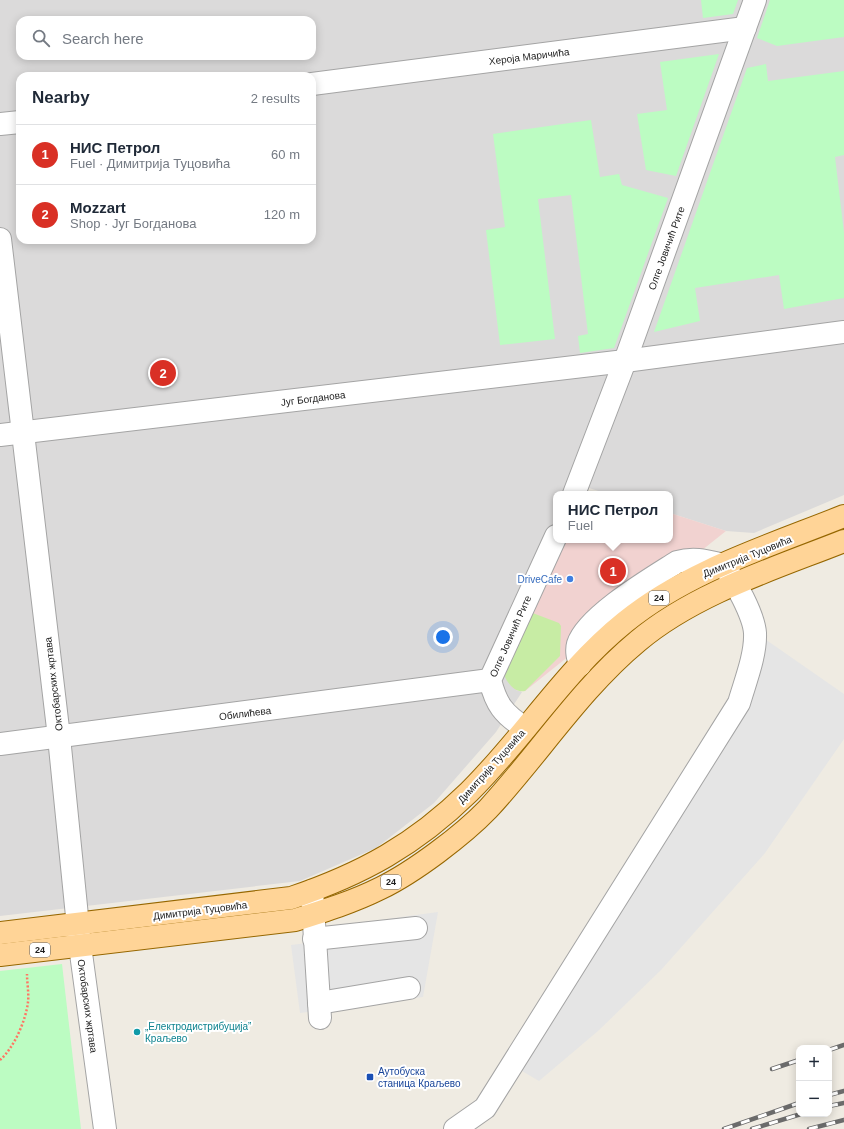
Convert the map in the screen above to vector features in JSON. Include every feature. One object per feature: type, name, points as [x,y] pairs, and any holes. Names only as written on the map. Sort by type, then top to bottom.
[{"type":"main road","name":"Димитрија Туцовића","points":[[0,933],[253,904],[291,898],[333,884],[373,865],[406,846],[444,816],[470,791],[553,694],[601,642],[638,613],[695,577],[844,516]]},
{"type":"main road","name":"Димитрија Туцовића","points":[[0,954],[80,946],[294,920],[339,906],[383,887],[423,862],[458,836],[486,810],[509,785],[589,689],[617,659],[663,622],[737,584],[844,541]]},
{"type":"street","name":"Олге Јовичић Рите","points":[[575,491],[625,361],[755,0]]},
{"type":"street","name":"Хероја Маричића","points":[[316,83],[745,28]]},
{"type":"street","points":[[0,124],[16,122]]},
{"type":"street","name":"Октобарских жртава","points":[[0,239],[59,737],[80,946],[105,1129]]},
{"type":"street","points":[[625,361],[844,332]]},
{"type":"street","name":"Југ Богданова","points":[[0,435],[625,361]]},
{"type":"street","name":"Олге Јовичић Рите","points":[[525,728],[513,721],[496,701],[490,680],[553,543]]},
{"type":"street","points":[[454,1129],[485,1108],[738,703],[750,667],[755,632],[737,584],[724,565]]},
{"type":"street","name":"Обилићева","points":[[0,744],[490,680]]},
{"type":"street","points":[[312,891],[312,914],[320,1011],[409,988]]},
{"type":"street","points":[[314,939],[416,928]]},
{"type":"path","points":[[0,1060],[6,1055],[18,1035],[28,1003],[27,951]]},
{"type":"shaded area","points":[[0,0],[844,0],[844,495],[754,533],[726,531],[673,514],[673,491],[598,491],[589,488],[588,491],[553,491],[553,543],[555,543],[516,690],[522,692],[496,732],[434,803],[376,848],[300,881],[0,916]]},
{"type":"shaded area","points":[[673,514],[726,531],[525,691],[516,690],[512,687],[504,675],[564,543],[673,543]]},
{"type":"shaded area","points":[[755,632],[844,694],[844,739],[765,853],[661,970],[598,1031],[539,1081],[512,1065],[739,703]]},
{"type":"shaded area","points":[[438,912],[423,997],[300,1013],[291,945],[323,941],[321,928]]},
{"type":"green space","points":[[701,0],[738,0],[733,14],[703,18]]},
{"type":"green space","points":[[770,0],[844,0],[844,37],[777,46],[757,38]]},
{"type":"green space","points":[[719,54],[676,176],[646,170],[637,114],[667,110],[660,62]]},
{"type":"green space","points":[[766,64],[768,81],[844,71],[844,155],[835,157],[844,233],[844,298],[784,309],[779,275],[695,288],[700,321],[654,332],[747,68]]},
{"type":"green space","points":[[591,120],[600,177],[619,174],[622,185],[668,198],[614,348],[580,353],[578,336],[588,334],[571,195],[538,199],[555,339],[500,345],[486,230],[505,227],[493,134]]},
{"type":"green space","points":[[530,612],[559,623],[561,626],[560,656],[525,691],[518,691],[512,687],[504,675]]},
{"type":"green space","points":[[62,964],[81,1129],[0,1129],[0,971]]},
{"type":"railway","points":[[832,1049],[844,1045]]},
{"type":"railway","points":[[772,1069],[796,1061]]},
{"type":"railway","points":[[832,1094],[844,1091]]},
{"type":"railway","points":[[832,1105],[844,1103]]},
{"type":"railway","points":[[724,1129],[796,1104]]},
{"type":"railway","points":[[752,1129],[796,1116]]},
{"type":"railway","points":[[809,1129],[844,1120]]},
{"type":"place","name":"Mozzart","points":[[163,373]]},
{"type":"place","name":"НИС Петрол","points":[[613,571]]},
{"type":"place","name":"DriveCafe","points":[[570,579]]},
{"type":"place","name":"„Електродистрибуција” Краљево","points":[[137,1032]]},
{"type":"place","name":"Аутобуска станица Краљево","points":[[370,1077]]}]
